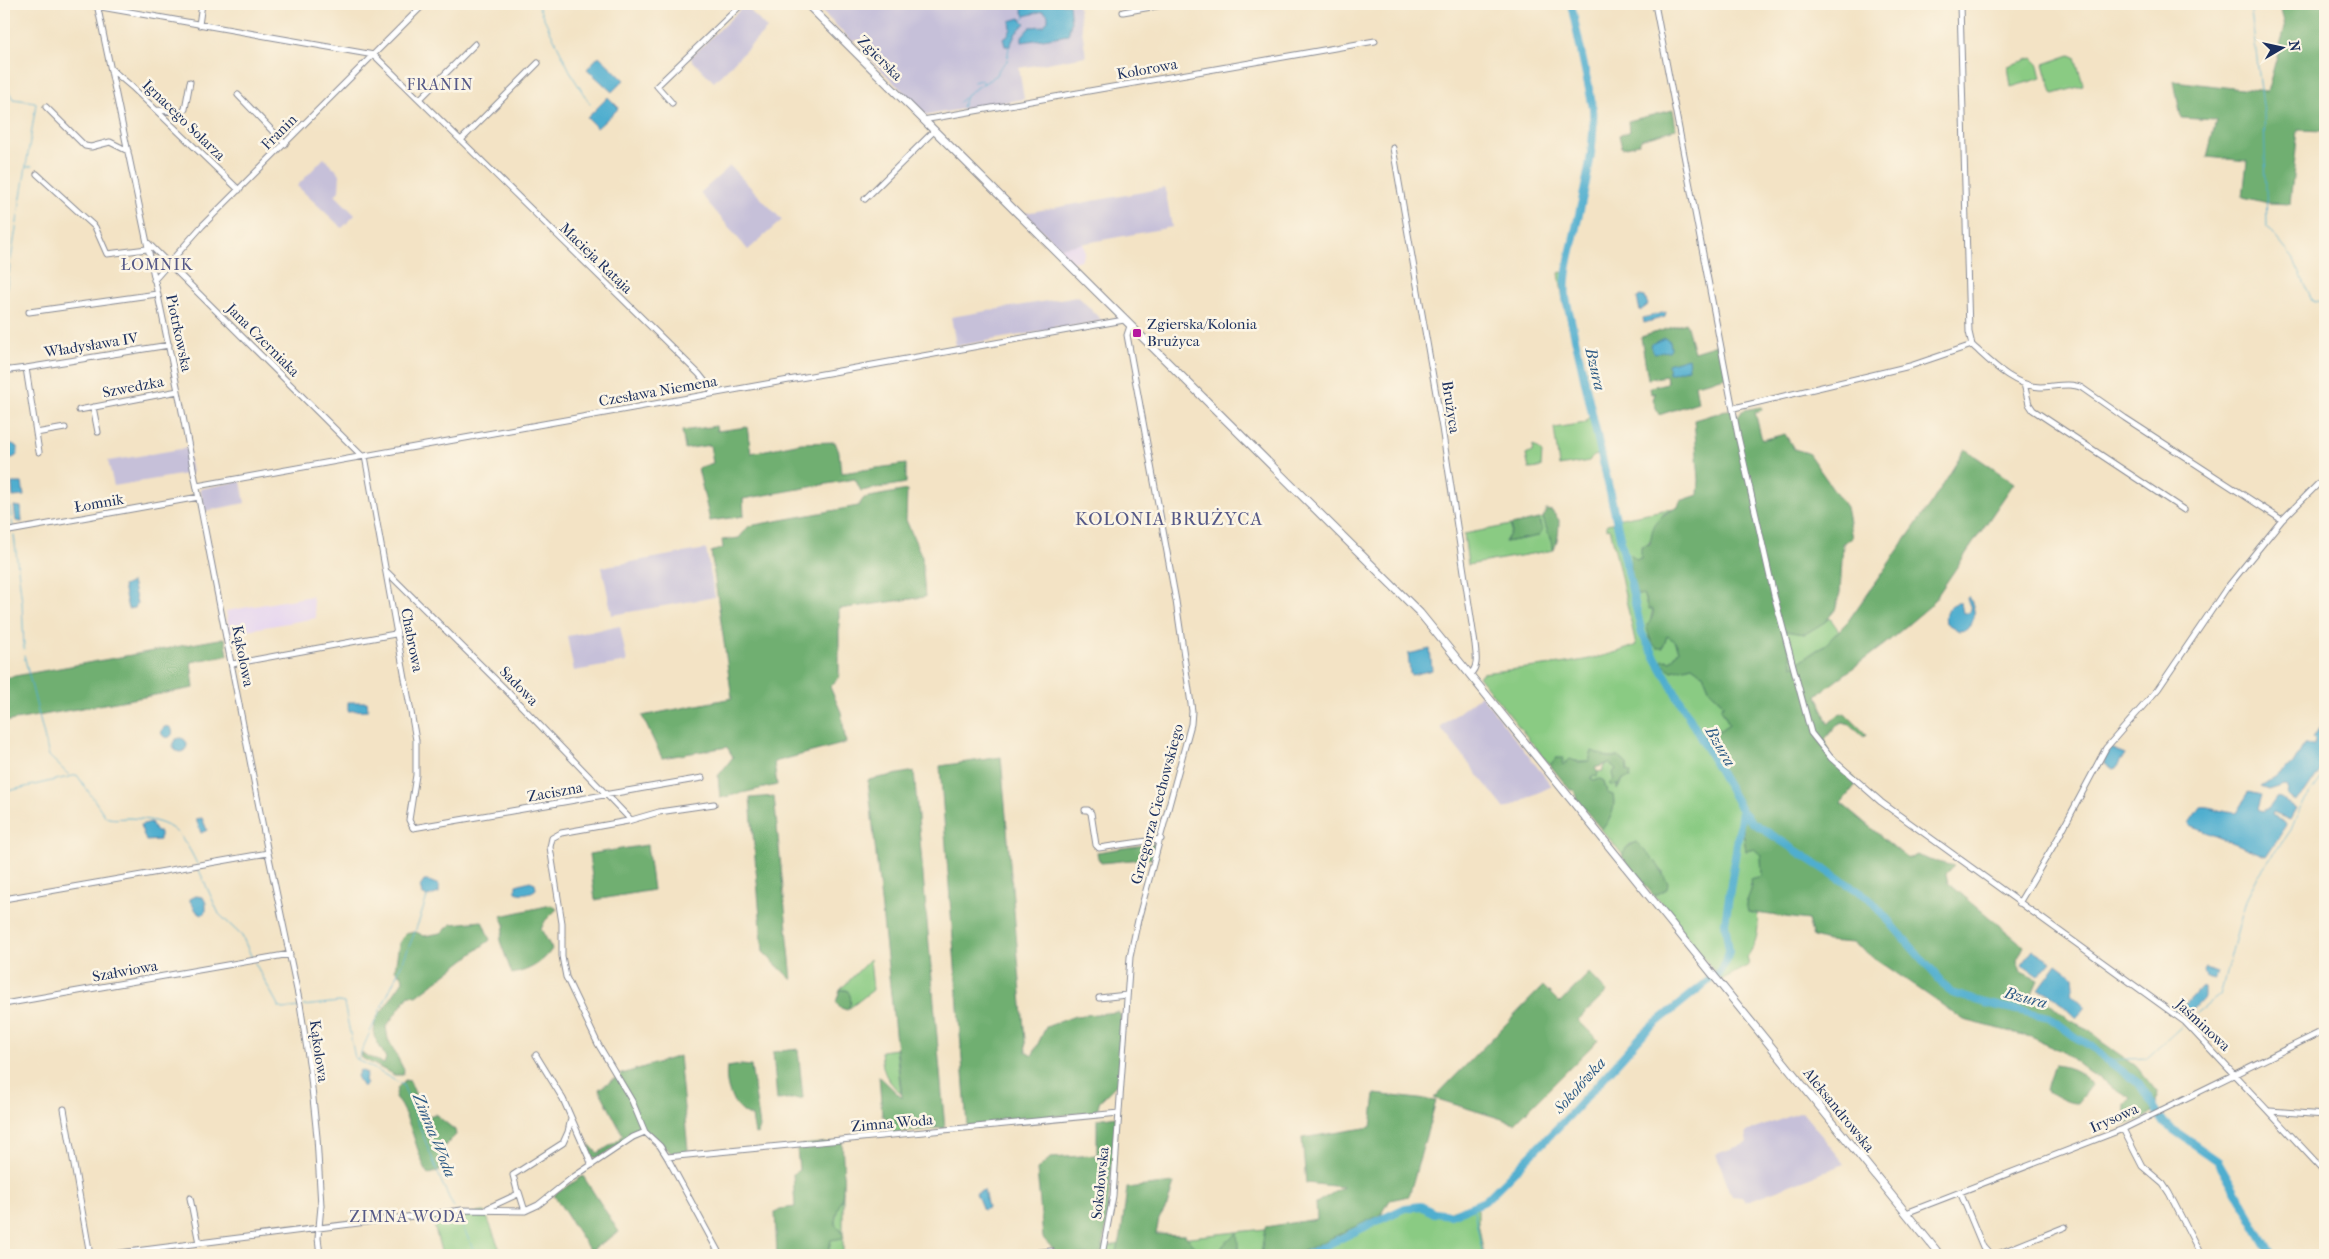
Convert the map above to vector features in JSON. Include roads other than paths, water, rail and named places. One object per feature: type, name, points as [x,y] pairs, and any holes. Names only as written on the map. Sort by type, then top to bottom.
[{"type":"main road","name":"Zgierska","points":[[807,4],[1420,613],[1472,672]]},
{"type":"main road","name":"Aleksandrowska","points":[[1472,672],[1710,972],[1940,1255]]},
{"type":"street","points":[[84,4],[374,55]]},
{"type":"street","points":[[199,25],[202,4]]},
{"type":"street","name":"Franin","points":[[154,280],[239,190],[424,4]]},
{"type":"street","points":[[672,103],[657,86],[742,4]]},
{"type":"street","points":[[1123,12],[1168,4]]},
{"type":"street","name":"Jaśminowa","points":[[1656,4],[1734,408],[1774,595],[1811,733],[1831,758],[1862,786],[2019,903],[2186,1022],[2236,1073],[2325,1172]]},
{"type":"street","points":[[1960,4],[1969,332],[1972,345],[1993,364],[2024,384],[2080,386],[2125,418],[2282,520]]},
{"type":"street","name":"Piotrkowska","points":[[97,5],[147,249],[169,345],[210,551]]},
{"type":"street","name":"Kolorowa","points":[[923,120],[1375,41]]},
{"type":"street","points":[[420,99],[475,44]]},
{"type":"street","name":"Macieja Rataja","points":[[374,55],[462,139],[560,240],[699,374],[714,393]]},
{"type":"street","points":[[462,139],[538,63]]},
{"type":"street","name":"Ignacego Solarza","points":[[111,69],[239,190]]},
{"type":"street","points":[[155,110],[183,112],[190,82]]},
{"type":"street","points":[[238,95],[285,144]]},
{"type":"street","points":[[46,107],[85,146],[90,147],[110,142],[128,151]]},
{"type":"street","points":[[865,199],[934,131]]},
{"type":"street","name":"Brużyca","points":[[1393,148],[1442,428],[1475,644],[1472,672]]},
{"type":"street","points":[[37,174],[95,227],[107,254],[147,249]]},
{"type":"street","name":"Jana Czerniaka","points":[[146,241],[363,456]]},
{"type":"street","points":[[29,312],[157,294]]},
{"type":"street","name":"Czesława Niemena","points":[[197,486],[714,393],[1127,323]]},
{"type":"street","name":"Grzegorza Ciechowskiego","points":[[1119,1113],[1132,946],[1191,724],[1192,704],[1176,601],[1127,335],[1127,323]]},
{"type":"street","name":"Władysława IV","points":[[4,368],[10,370],[26,368],[169,345]]},
{"type":"street","points":[[1734,408],[1910,366],[1972,345]]},
{"type":"street","points":[[26,368],[39,452]]},
{"type":"street","points":[[2024,384],[2029,404],[2033,410],[2184,510]]},
{"type":"street","name":"Szwedzka","points":[[79,410],[178,391]]},
{"type":"street","name":"Szwedzka","points":[[93,407],[98,432]]},
{"type":"street","points":[[36,433],[65,428]]},
{"type":"street","name":"Chabrowa","points":[[363,456],[416,740],[416,775],[409,820],[413,828]]},
{"type":"street","points":[[2019,903],[2058,838],[2106,748],[2158,689],[2226,589],[2282,520],[2325,477]]},
{"type":"street","name":"Łomnik","points":[[4,532],[199,497]]},
{"type":"street","name":"Kąkolowa","points":[[210,551],[268,853],[301,1007],[317,1137],[321,1206],[319,1228],[320,1255]]},
{"type":"street","name":"Sadowa","points":[[386,572],[631,820]]},
{"type":"street","points":[[232,664],[395,634],[397,631]]},
{"type":"street","name":"Zaciszna","points":[[413,828],[702,778]]},
{"type":"street","points":[[714,804],[659,812],[631,820],[556,834],[551,842],[550,854],[562,918],[562,956],[566,977],[598,1044],[632,1101],[644,1132],[660,1146],[667,1157],[720,1255]]},
{"type":"street","points":[[1085,810],[1091,813],[1096,845],[1100,848],[1161,840]]},
{"type":"street","points":[[4,899],[268,853]]},
{"type":"street","name":"Szałwiowa","points":[[4,1004],[290,954]]},
{"type":"street","points":[[1099,998],[1127,995]]},
{"type":"street","name":"Irysowa","points":[[1906,1214],[2123,1129],[2325,1030]]},
{"type":"street","points":[[536,1054],[561,1096],[592,1165]]},
{"type":"street","points":[[64,1109],[90,1255]]},
{"type":"street","points":[[2269,1111],[2325,1115]]},
{"type":"street","name":"Zimna Woda","points":[[667,1157],[1119,1113]]},
{"type":"street","name":"Sokołowska","points":[[1102,1255],[1112,1204],[1119,1113]]},
{"type":"street","points":[[525,1211],[513,1175],[563,1143],[568,1132],[570,1118]]},
{"type":"street","points":[[2123,1129],[2142,1166],[2163,1184],[2169,1193],[2201,1255]]},
{"type":"street","points":[[104,1255],[462,1210],[525,1211],[538,1205],[592,1165],[644,1132]]},
{"type":"street","points":[[484,1210],[516,1196],[518,1191]]},
{"type":"street","points":[[1960,1192],[1983,1247],[1990,1255]]},
{"type":"street","points":[[190,1198],[199,1244]]},
{"type":"street","points":[[1995,1255],[2065,1227]]},
{"type":"street","points":[[1011,1255],[1051,1251]]},
{"type":"water","points":[[1023,4],[1069,4],[1071,23],[1068,35],[1022,42],[1022,36],[1030,27],[1044,26],[1048,20],[1048,15],[1043,11],[1025,16],[1022,10]]},
{"type":"water","points":[[1020,18],[1025,23],[1016,33],[1010,46],[1005,46],[1003,38],[1007,36],[1011,29],[1010,21]]},
{"type":"water","points":[[599,56],[624,80],[612,92],[587,69]]},
{"type":"water","points":[[608,97],[618,107],[617,110],[597,128],[587,118]]},
{"type":"water","points":[[1640,296],[1645,297],[1648,305],[1640,311],[1637,298]]},
{"type":"water","points":[[1666,312],[1665,317],[1644,323],[1643,318]]},
{"type":"water","points":[[1665,338],[1670,341],[1671,348],[1669,351],[1654,353],[1650,346],[1651,344]]},
{"type":"water","points":[[1688,358],[1689,368],[1669,374],[1668,364]]},
{"type":"water","points":[[11,444],[16,446],[18,451],[16,456],[11,458],[6,456],[4,451],[6,446]]},
{"type":"water","points":[[12,483],[22,483],[24,496],[13,497]]},
{"type":"water","points":[[14,506],[21,507],[22,522],[16,521]]},
{"type":"water","points":[[132,582],[137,603],[135,608],[128,609],[123,586]]},
{"type":"water","points":[[1969,596],[1974,610],[1974,618],[1966,630],[1959,631],[1946,623],[1946,615],[1951,606],[1957,603],[1961,603],[1963,613],[1969,613],[1971,609],[1967,598]]},
{"type":"water","points":[[1430,649],[1432,670],[1410,674],[1408,654]]},
{"type":"water","points":[[348,702],[367,702],[368,710],[348,711]]},
{"type":"water","points":[[2325,718],[2325,763],[2304,794],[2295,801],[2287,796],[2288,787],[2285,785],[2269,790],[2261,787],[2293,764],[2304,745],[2314,745],[2315,740],[2313,738]]},
{"type":"water","points":[[167,726],[173,732],[167,738],[161,732]]},
{"type":"water","points":[[180,738],[185,740],[187,745],[185,750],[180,752],[175,750],[173,745],[175,740]]},
{"type":"water","points":[[2111,748],[2125,754],[2116,768],[2113,769],[2105,763],[2104,759]]},
{"type":"water","points":[[2249,792],[2262,795],[2258,809],[2262,811],[2269,808],[2277,797],[2296,808],[2290,819],[2273,812],[2272,815],[2284,821],[2287,825],[2266,856],[2190,826],[2189,823],[2200,807],[2236,813]]},
{"type":"water","points":[[202,818],[207,830],[201,833],[196,819]]},
{"type":"water","points":[[151,822],[156,832],[160,832],[160,840],[146,841],[140,825]]},
{"type":"water","points":[[424,881],[439,885],[439,893],[427,897],[422,894],[420,887]]},
{"type":"water","points":[[530,881],[535,883],[536,889],[524,893],[516,892],[516,885]]},
{"type":"water","points":[[196,896],[203,897],[206,903],[206,911],[202,915],[197,912],[190,901],[190,899]]},
{"type":"water","points":[[2033,950],[2051,961],[2038,976],[2022,965]]},
{"type":"water","points":[[2057,964],[2073,976],[2074,985],[2071,993],[2086,1007],[2076,1018],[2055,997],[2039,989]]},
{"type":"water","points":[[2206,968],[2217,972],[2214,979],[2206,977],[2204,971]]},
{"type":"water","points":[[2201,987],[2204,988],[2204,998],[2187,1016],[2172,1009],[2177,1002],[2186,1004]]},
{"type":"water","points":[[360,1070],[367,1073],[365,1080],[367,1084],[364,1087],[357,1076]]},
{"type":"water","points":[[984,1190],[988,1208],[983,1210],[976,1193]]},
{"type":"waterway","points":[[537,4],[573,77],[590,104]]},
{"type":"waterway","name":"Bzura","points":[[1571,4],[1593,108],[1593,125],[1587,175],[1567,269],[1566,298],[1642,634],[1742,811],[1752,822],[1869,898],[1951,993],[1985,1003],[2049,1017],[2077,1038],[2096,1049],[2107,1060],[2138,1083],[2165,1124],[2218,1161],[2272,1255]]},
{"type":"waterway","points":[[2250,4],[2264,114],[2267,227],[2293,258],[2312,300],[2322,302],[2325,310]]},
{"type":"waterway","points":[[962,107],[967,94],[997,75],[999,69],[1007,61],[1009,47]]},
{"type":"waterway","points":[[974,82],[980,80],[984,83]]},
{"type":"waterway","points":[[4,303],[36,104],[35,102],[13,99],[7,88]]},
{"type":"waterway","points":[[959,102],[964,98]]},
{"type":"waterway","points":[[26,167],[32,166]]},
{"type":"waterway","points":[[4,474],[13,527]]},
{"type":"waterway","points":[[14,535],[22,602],[24,649]]},
{"type":"waterway","points":[[24,655],[49,756],[69,775]]},
{"type":"waterway","points":[[2187,1021],[2220,995],[2246,900],[2258,876],[2291,830],[2300,808],[2325,773]]},
{"type":"waterway","name":"Zimna Woda","points":[[4,792],[77,775],[106,817],[114,819],[143,819],[172,828],[185,842],[197,864]]},
{"type":"waterway","name":"Sokołówka","points":[[1306,1255],[1405,1208],[1421,1206],[1434,1213],[1451,1215],[1485,1201],[1569,1116],[1645,1032],[1718,973],[1726,962],[1729,951],[1725,923],[1742,811]]},
{"type":"waterway","name":"Zimna Woda","points":[[198,868],[219,914],[242,936],[253,960]]},
{"type":"waterway","points":[[358,1059],[413,938],[427,897]]},
{"type":"waterway","name":"Zimna Woda","points":[[255,963],[279,1007],[283,1009],[299,1007]]},
{"type":"waterway","name":"Zimna Woda","points":[[303,1006],[344,1003],[355,1058],[403,1085],[442,1183],[454,1208]]},
{"type":"waterway","points":[[2107,1060],[2147,1058],[2184,1024]]},
{"type":"waterway","points":[[1473,1206],[1483,1255]]},
{"type":"waterway","name":"Zimna Woda","points":[[457,1214],[476,1255]]},
{"type":"place","name":"Zgierska/Kolonia Brużyca","points":[[1137,333]]},
{"type":"district","name":"FRANIN","points":[[440,84]]},
{"type":"district","name":"ŁOMNIK","points":[[157,264]]},
{"type":"district","name":"KOLONIA BRUŻYCA","points":[[1169,519]]},
{"type":"district","name":"ZIMNA WODA","points":[[408,1216]]}]
